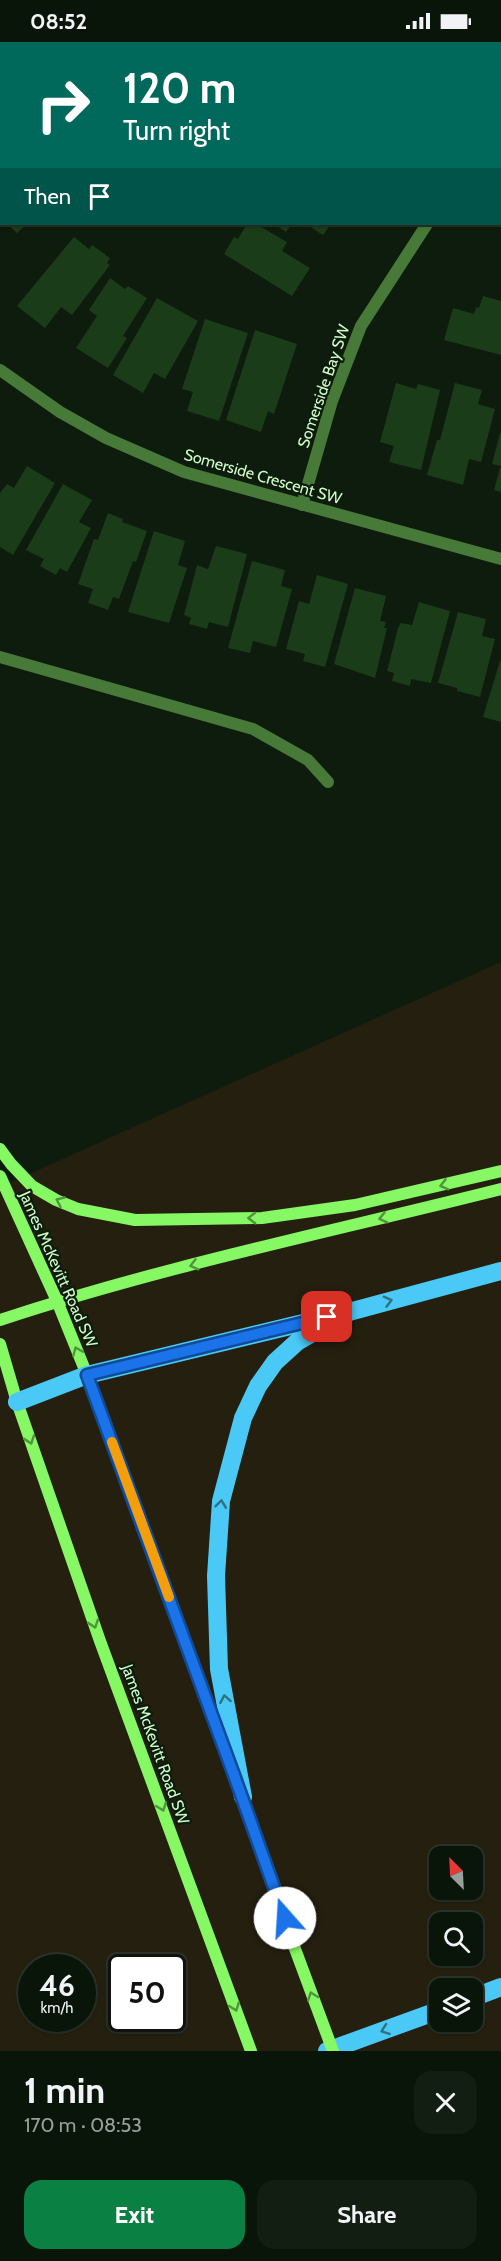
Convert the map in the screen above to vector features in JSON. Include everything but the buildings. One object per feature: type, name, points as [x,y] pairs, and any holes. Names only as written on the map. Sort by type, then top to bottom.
[{"type":"highway","points":[[17,1402],[87,1375],[349,1312],[501,1271]]},
{"type":"highway","points":[[243,1797],[219,1669],[216,1576],[221,1501],[243,1418],[258,1386],[275,1362],[297,1342],[349,1312]]},
{"type":"highway","points":[[483,1994],[501,1988]]},
{"type":"highway","points":[[327,2051],[429,2014]]},
{"type":"main road","points":[[0,1149],[32,1186],[56,1200],[98,1214],[135,1220],[262,1218],[355,1205],[501,1171]]},
{"type":"main road","name":"James McKevitt Road SW","points":[[0,1176],[57,1301],[87,1375],[243,1797],[291,1938],[333,2051]]},
{"type":"main road","points":[[0,1320],[57,1301],[339,1228],[501,1189]]},
{"type":"main road","name":"James McKevitt Road SW","points":[[0,1344],[17,1402],[100,1641],[250,2051]]},
{"type":"street","name":"Somerside Bay SW","points":[[302,505],[332,401],[361,326],[426,225]]},
{"type":"street","name":"Somerside Crescent SW","points":[[0,370],[60,412],[116,442],[184,472],[501,559]]},
{"type":"street","points":[[0,657],[254,729],[308,760],[328,782]]},
{"type":"shaded area","points":[[501,962],[501,2051],[0,2051],[0,1187]]},
{"type":"slow traffic","points":[[112,1442],[169,1597]]},
{"type":"route","points":[[285,1918],[87,1375],[327,1317]]}]
